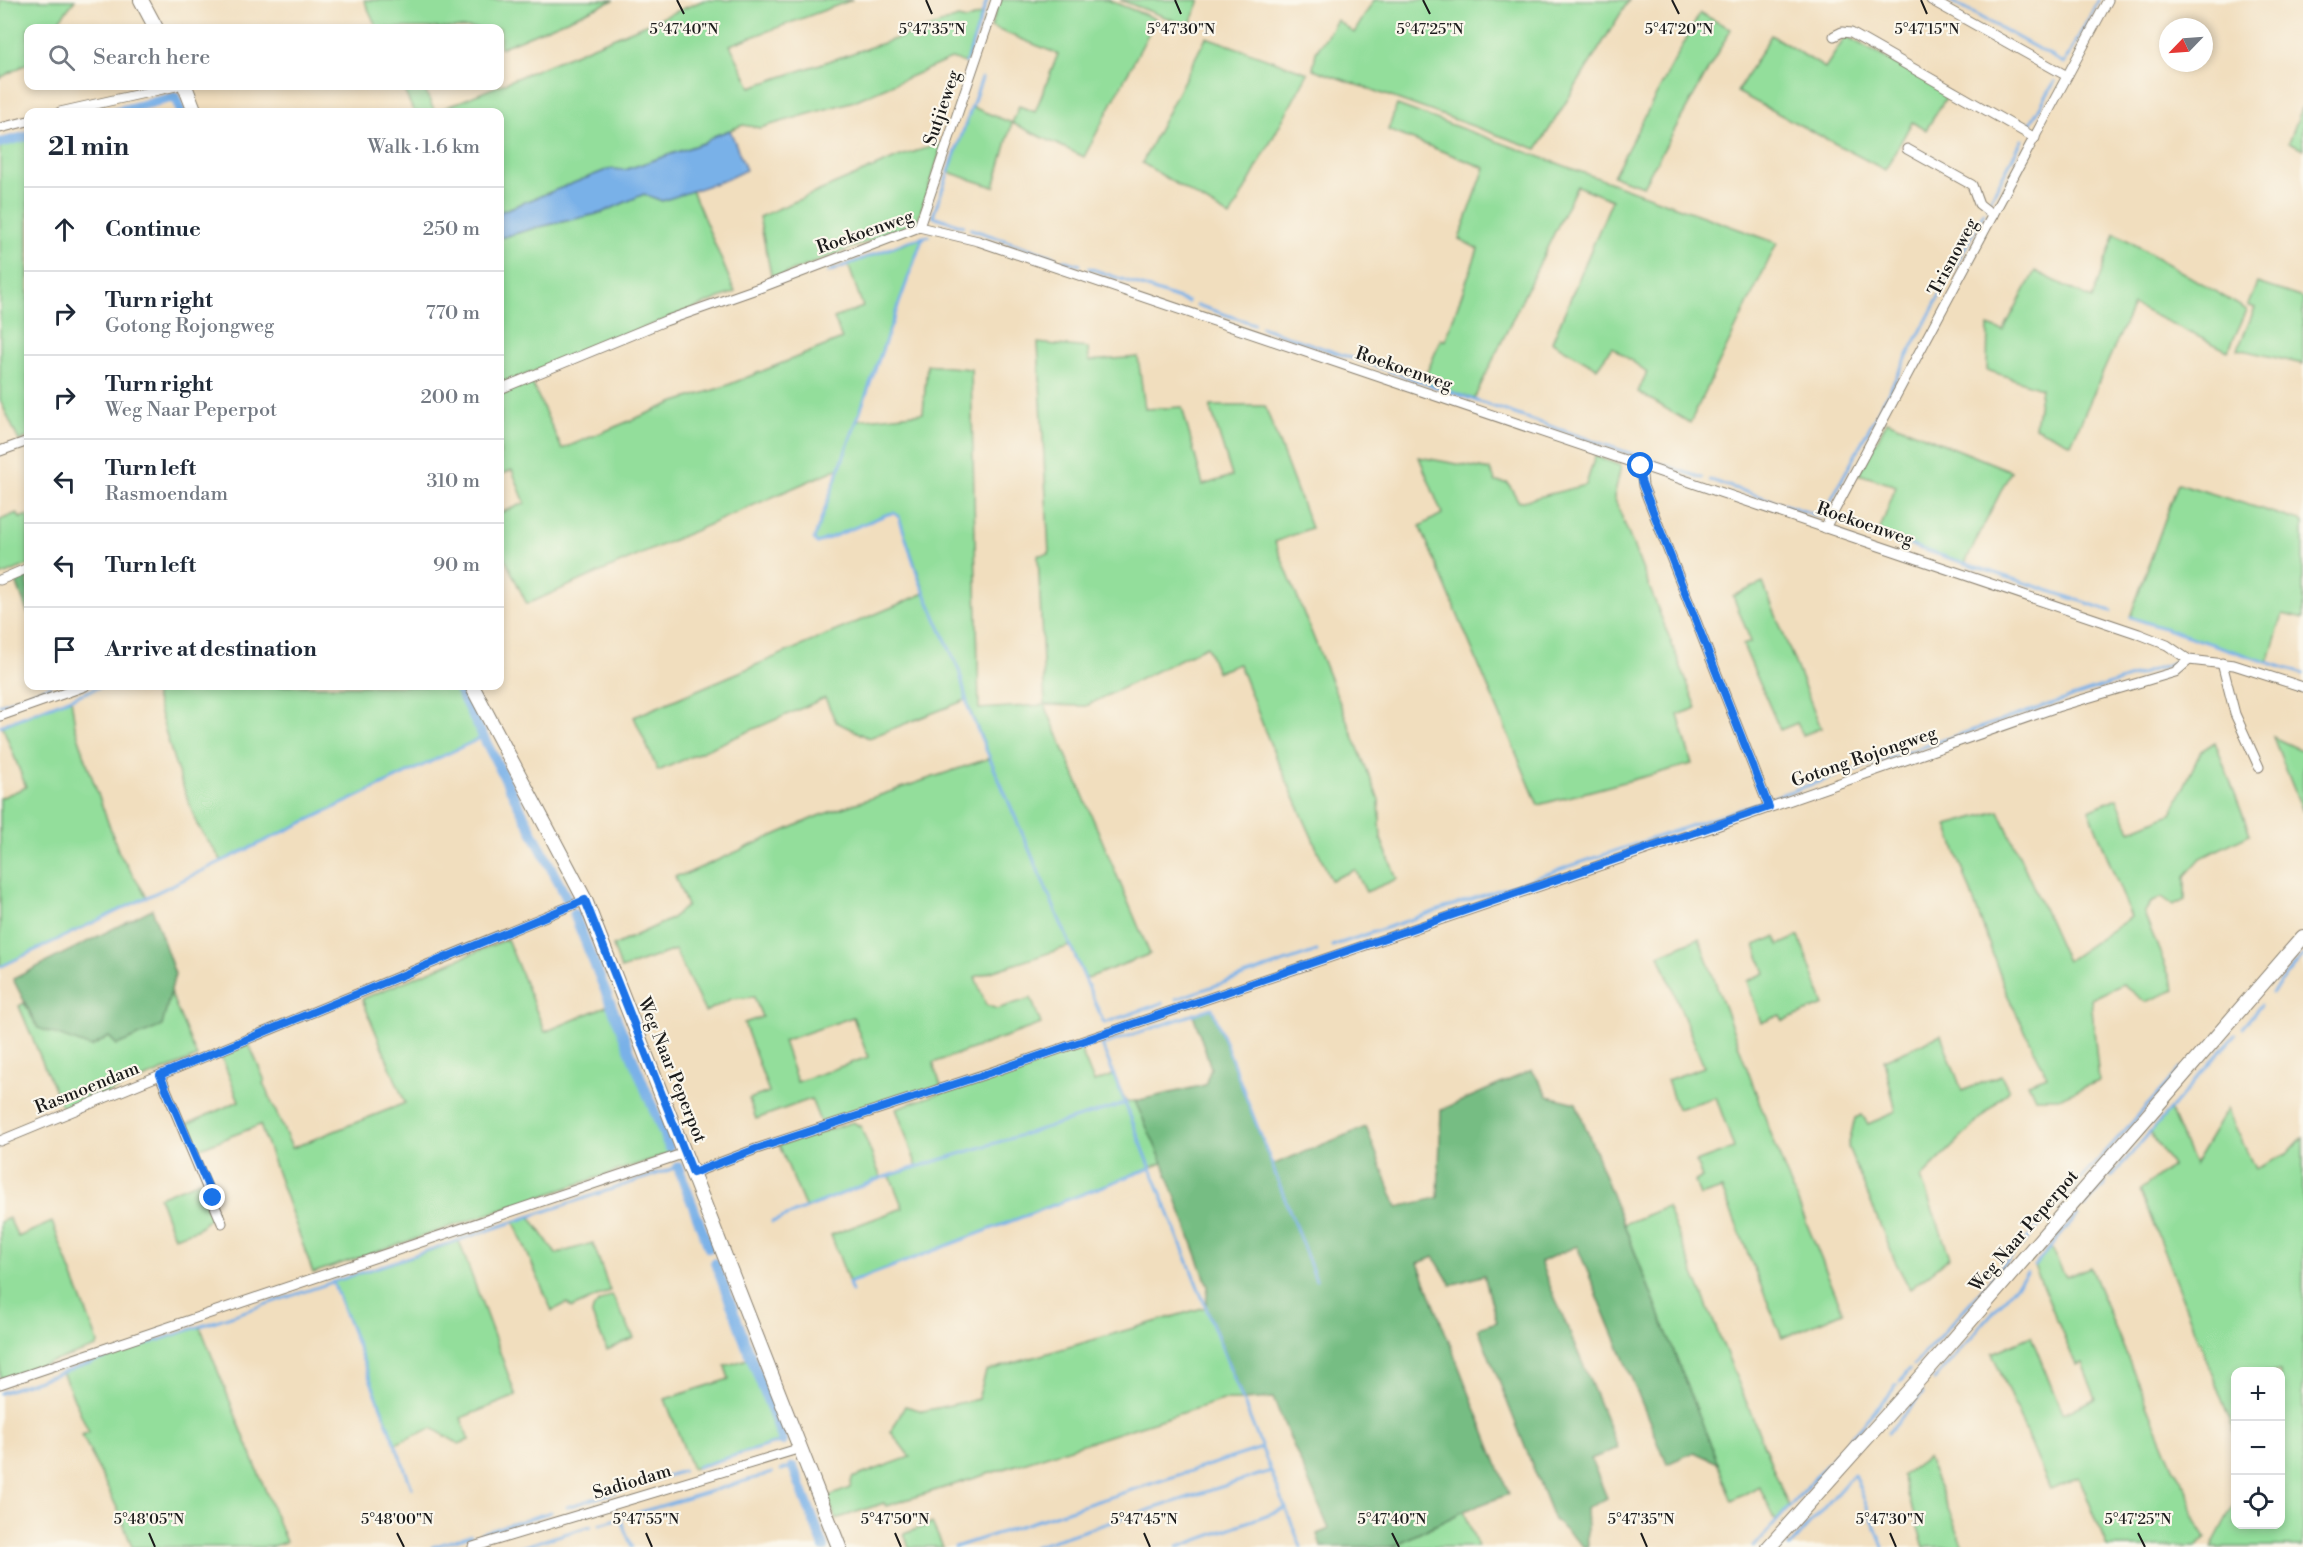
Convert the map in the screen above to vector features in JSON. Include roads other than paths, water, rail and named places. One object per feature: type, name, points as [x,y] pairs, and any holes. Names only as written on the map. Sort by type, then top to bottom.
[{"type":"street","points":[[141,0],[154,24]]},
{"type":"street","name":"Sutjieweg","points":[[920,227],[996,0]]},
{"type":"street","points":[[1931,0],[2067,76]]},
{"type":"street","name":"Trisnoweg","points":[[1825,528],[2108,0]]},
{"type":"street","points":[[1834,36],[1842,32],[1851,33],[2035,138]]},
{"type":"street","points":[[78,108],[158,90]]},
{"type":"street","points":[[187,90],[193,108]]},
{"type":"street","points":[[0,128],[24,121]]},
{"type":"street","points":[[1907,149],[1972,185],[1979,204],[1993,215]]},
{"type":"street","name":"Roekoenweg","points":[[504,387],[665,321],[920,227],[978,241],[2139,634],[2168,645],[2189,660],[2234,664],[2303,687]]},
{"type":"street","points":[[0,451],[24,442]]},
{"type":"street","points":[[1641,466],[1640,477],[1643,486],[1769,807]]},
{"type":"street","points":[[0,580],[24,570]]},
{"type":"street","name":"Gotong Rojongweg","points":[[693,1173],[756,1149],[992,1072],[2057,707],[2175,672],[2189,660]]},
{"type":"street","points":[[2222,663],[2235,714],[2259,767]]},
{"type":"street","points":[[0,716],[74,690]]},
{"type":"street","name":"Weg Naar Peperpot","points":[[474,690],[585,900],[839,1547]]},
{"type":"street","name":"Rasmoendam","points":[[0,1141],[585,900]]},
{"type":"street","name":"Weg Naar Peperpot","points":[[1769,1547],[1946,1348],[2303,937]]},
{"type":"street","points":[[160,1075],[222,1223]]},
{"type":"street","points":[[0,1384],[685,1152]]},
{"type":"street","name":"Sadiodam","points":[[473,1547],[801,1448]]},
{"type":"water","points":[[730,130],[746,170],[725,180],[662,201],[644,194],[601,213],[504,237],[504,210],[609,169],[625,170],[706,142]]},
{"type":"waterway","points":[[966,63],[987,0]]},
{"type":"waterway","points":[[1949,0],[2064,63],[2099,0]]},
{"type":"waterway","points":[[963,226],[933,216],[982,78]]},
{"type":"waterway","points":[[2029,126],[2055,81]]},
{"type":"waterway","points":[[130,108],[175,97],[179,108]]},
{"type":"waterway","points":[[0,143],[24,137]]},
{"type":"waterway","points":[[1987,206],[2022,140]]},
{"type":"waterway","points":[[1710,480],[1822,517],[1984,212]]},
{"type":"waterway","points":[[971,229],[1055,257]]},
{"type":"waterway","points":[[828,272],[909,241],[929,236]]},
{"type":"waterway","points":[[923,237],[814,539],[817,543],[888,514],[894,513],[899,517],[920,582],[959,670],[969,710],[1104,1023],[1162,1003]]},
{"type":"waterway","points":[[1063,260],[1080,265]]},
{"type":"waterway","points":[[1089,268],[1188,302]]},
{"type":"waterway","points":[[1197,305],[1254,324]]},
{"type":"waterway","points":[[1261,327],[1702,478]]},
{"type":"waterway","points":[[1842,523],[2111,611]]},
{"type":"waterway","points":[[0,585],[24,576]]},
{"type":"waterway","points":[[2130,617],[2303,674]]},
{"type":"waterway","points":[[1851,771],[2176,662]]},
{"type":"waterway","points":[[0,705],[39,690]]},
{"type":"waterway","points":[[0,726],[92,690]]},
{"type":"waterway","points":[[459,690],[567,899]]},
{"type":"waterway","points":[[0,967],[485,736]]},
{"type":"waterway","points":[[1774,797],[1836,776]]},
{"type":"waterway","points":[[1332,946],[1758,803]]},
{"type":"waterway","points":[[574,914],[669,1147]]},
{"type":"waterway","points":[[1176,999],[1317,951]]},
{"type":"waterway","points":[[2272,993],[2303,956]]},
{"type":"waterway","points":[[2242,1028],[2261,1005]]},
{"type":"waterway","points":[[1301,1547],[1102,1045],[1212,1008],[1316,1280]]},
{"type":"waterway","points":[[2111,1177],[2235,1035]]},
{"type":"waterway","points":[[1914,1365],[2181,1068]]},
{"type":"waterway","points":[[772,1222],[881,1178],[1126,1103]]},
{"type":"waterway","points":[[0,1393],[678,1167]]},
{"type":"waterway","points":[[678,1167],[709,1248]]},
{"type":"waterway","points":[[852,1292],[849,1283],[1151,1168]]},
{"type":"waterway","points":[[2085,1207],[2106,1183]]},
{"type":"waterway","points":[[2034,1266],[2078,1215]]},
{"type":"waterway","points":[[715,1263],[734,1312]]},
{"type":"waterway","points":[[1934,1380],[2027,1273]]},
{"type":"waterway","points":[[333,1282],[412,1488]]},
{"type":"waterway","points":[[736,1317],[747,1348]]},
{"type":"waterway","points":[[749,1352],[783,1441]]},
{"type":"waterway","points":[[1900,1381],[1910,1369]]},
{"type":"waterway","points":[[1754,1547],[1897,1385]]},
{"type":"waterway","points":[[1888,1433],[1923,1393]]},
{"type":"waterway","points":[[697,1467],[783,1441]]},
{"type":"waterway","points":[[955,1547],[1262,1448]]},
{"type":"waterway","points":[[781,1470],[793,1467]]},
{"type":"waterway","points":[[793,1467],[824,1547]]},
{"type":"waterway","points":[[567,1507],[683,1471]]},
{"type":"waterway","points":[[1033,1547],[1271,1471]]},
{"type":"waterway","points":[[600,1524],[772,1473]]},
{"type":"waterway","points":[[1789,1547],[1854,1474],[1883,1547]]},
{"type":"waterway","points":[[1178,1547],[1286,1508]]},
{"type":"waterway","points":[[481,1533],[551,1512]]},
{"type":"waterway","points":[[620,1518],[632,1547]]},
{"type":"waterway","points":[[521,1547],[591,1526]]},
{"type":"waterway","points":[[432,1547],[471,1535]]}]
